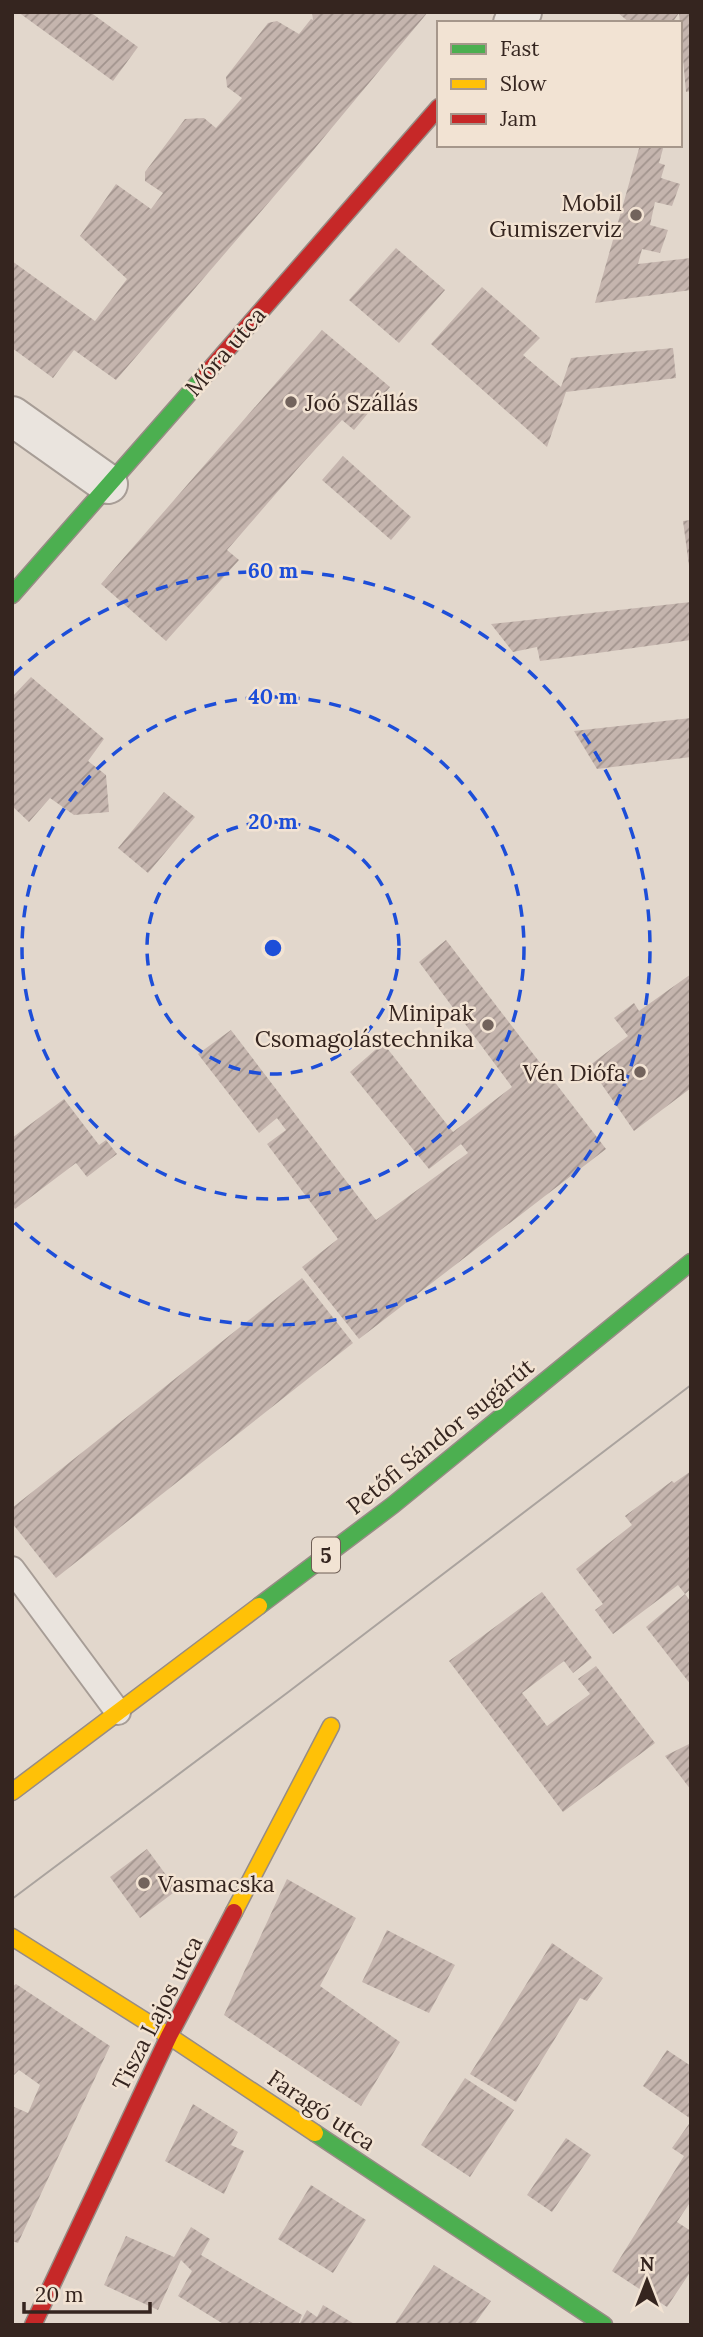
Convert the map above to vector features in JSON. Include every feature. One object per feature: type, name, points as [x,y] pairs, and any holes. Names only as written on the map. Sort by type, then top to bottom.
[{"type":"street","name":"Móra utca","points":[[12,595],[437,109]]},
{"type":"street","points":[[12,416],[108,484]]},
{"type":"street","name":"Petőfi Sándor sugárút","points":[[12,1792],[393,1505],[691,1262]]},
{"type":"street","name":"Tisza Lajos utca","points":[[33,2325],[169,2036],[331,1726]]},
{"type":"street","name":"Faragó utca","points":[[12,1937],[169,2036],[604,2325]]},
{"type":"lane","points":[[12,1569],[118,1712]]},
{"type":"building","points":[[18,12],[90,12],[138,47],[113,81]]},
{"type":"building","points":[[312,12],[428,12],[116,380],[74,350],[53,378],[12,348],[12,261],[95,321],[127,279],[80,236],[116,184],[151,209],[163,193],[145,181],[145,172],[185,119],[204,118],[216,128],[242,98],[227,87],[226,77],[268,23],[277,21],[299,34],[311,19],[313,20]]},
{"type":"building","points":[[617,12],[691,12],[691,91],[686,92],[682,21],[680,21],[679,13],[673,21],[628,21]]},
{"type":"building","points":[[639,147],[663,147],[659,163],[665,165],[661,178],[680,184],[672,206],[655,202],[650,225],[668,230],[660,253],[642,249],[638,264],[691,258],[691,290],[595,303]]},
{"type":"building","points":[[396,248],[445,290],[399,343],[349,300]]},
{"type":"building","points":[[482,287],[540,338],[523,355],[561,387],[571,358],[673,348],[676,378],[566,392],[547,447],[431,344]]},
{"type":"building","points":[[322,330],[390,387],[354,430],[342,420],[300,466],[227,550],[239,560],[166,641],[101,584]]},
{"type":"building","points":[[343,456],[411,517],[391,540],[322,480]]},
{"type":"building","points":[[691,520],[691,566],[689,566],[683,521]]},
{"type":"building","points":[[691,602],[691,640],[540,661],[537,647],[513,652],[491,624]]},
{"type":"building","points":[[31,677],[104,739],[88,761],[106,775],[109,812],[74,815],[50,798],[29,822],[12,806],[12,697]]},
{"type":"building","points":[[691,718],[691,757],[597,769],[574,731]]},
{"type":"building","points":[[164,792],[195,817],[148,873],[118,848]]},
{"type":"building","points":[[446,940],[606,1149],[359,1339],[302,1267],[338,1239],[267,1144],[286,1130],[277,1118],[259,1133],[198,1054],[231,1030],[376,1220],[468,1153],[461,1144],[429,1169],[350,1072],[383,1043],[453,1132],[512,1087],[419,962]]},
{"type":"building","name":"Vén Diófa","points":[[691,974],[691,1088],[634,1131],[589,1066],[628,1036],[614,1018],[634,1003],[639,1011]]},
{"type":"building","points":[[64,1099],[99,1145],[106,1140],[117,1154],[87,1177],[76,1163],[15,1209],[12,1204],[12,1138]]},
{"type":"building","points":[[302,1278],[353,1343],[56,1578],[12,1523],[12,1508]]},
{"type":"building","points":[[691,1471],[691,1589],[685,1594],[678,1585],[613,1634],[595,1610],[603,1604],[576,1569],[632,1525],[625,1516],[672,1481],[674,1483]]},
{"type":"building","points":[[542,1592],[592,1658],[573,1673],[564,1661],[522,1693],[547,1726],[590,1694],[578,1679],[596,1666],[655,1743],[563,1812],[449,1661]]},
{"type":"building","points":[[685,1594],[691,1602],[691,1685],[646,1627]]},
{"type":"building","points":[[691,1743],[691,1790],[665,1756]]},
{"type":"building","name":"Vasmacska","points":[[147,1849],[177,1890],[140,1918],[110,1877]]},
{"type":"building","points":[[287,1879],[356,1918],[320,1986],[400,2042],[361,2106],[224,2015]]},
{"type":"building","points":[[387,1930],[455,1965],[429,2013],[362,1982]]},
{"type":"building","points":[[552,1943],[603,1978],[587,2001],[580,1998],[516,2102],[470,2074]]},
{"type":"building","points":[[16,1984],[110,2046],[18,2243],[12,2241],[12,2106],[28,2113],[40,2085],[19,2070],[12,2077],[12,1987]]},
{"type":"building","points":[[667,2050],[691,2066],[691,2119],[643,2086]]},
{"type":"building","points":[[465,2078],[514,2110],[470,2177],[421,2145]]},
{"type":"building","points":[[193,2104],[238,2132],[231,2145],[244,2151],[224,2194],[165,2161]]},
{"type":"building","points":[[691,2121],[691,2201],[677,2222],[691,2231],[691,2271],[667,2307],[612,2271],[684,2156],[672,2148]]},
{"type":"building","points":[[566,2138],[591,2155],[552,2212],[527,2195]]},
{"type":"building","points":[[311,2185],[366,2220],[333,2273],[278,2239]]},
{"type":"building","points":[[191,2227],[210,2239],[201,2255],[302,2315],[298,2325],[265,2325],[259,2322],[257,2325],[225,2325],[178,2296],[192,2271],[181,2260],[158,2310],[104,2285],[126,2236],[174,2257]]},
{"type":"building","points":[[434,2265],[491,2301],[474,2325],[394,2325]]},
{"type":"building","points":[[323,2305],[356,2325],[299,2325],[307,2310],[317,2317]]},
{"type":"tram line","points":[[12,1899],[691,1385]]},
{"type":"traffic: fast","points":[[12,595],[206,374]]},
{"type":"traffic: fast","points":[[259,1606],[393,1505],[691,1262]]},
{"type":"traffic: fast","points":[[315,2133],[604,2325]]},
{"type":"traffic: slow","points":[[12,1792],[259,1606]]},
{"type":"traffic: slow","points":[[234,1912],[331,1726]]},
{"type":"traffic: slow","points":[[12,1937],[169,2036],[315,2133]]},
{"type":"traffic: jam","points":[[206,374],[437,109]]},
{"type":"traffic: jam","points":[[33,2325],[169,2036],[234,1912]]},
{"type":"place","name":"Mobil Gumiszerviz","points":[[636,215]]},
{"type":"place","name":"Joó Szállás","points":[[291,402]]},
{"type":"place","name":"Minipak Csomagolástechnika","points":[[488,1025]]},
{"type":"place","name":"Vén Diófa","points":[[640,1072]]},
{"type":"place","name":"Vasmacska","points":[[144,1883]]}]
